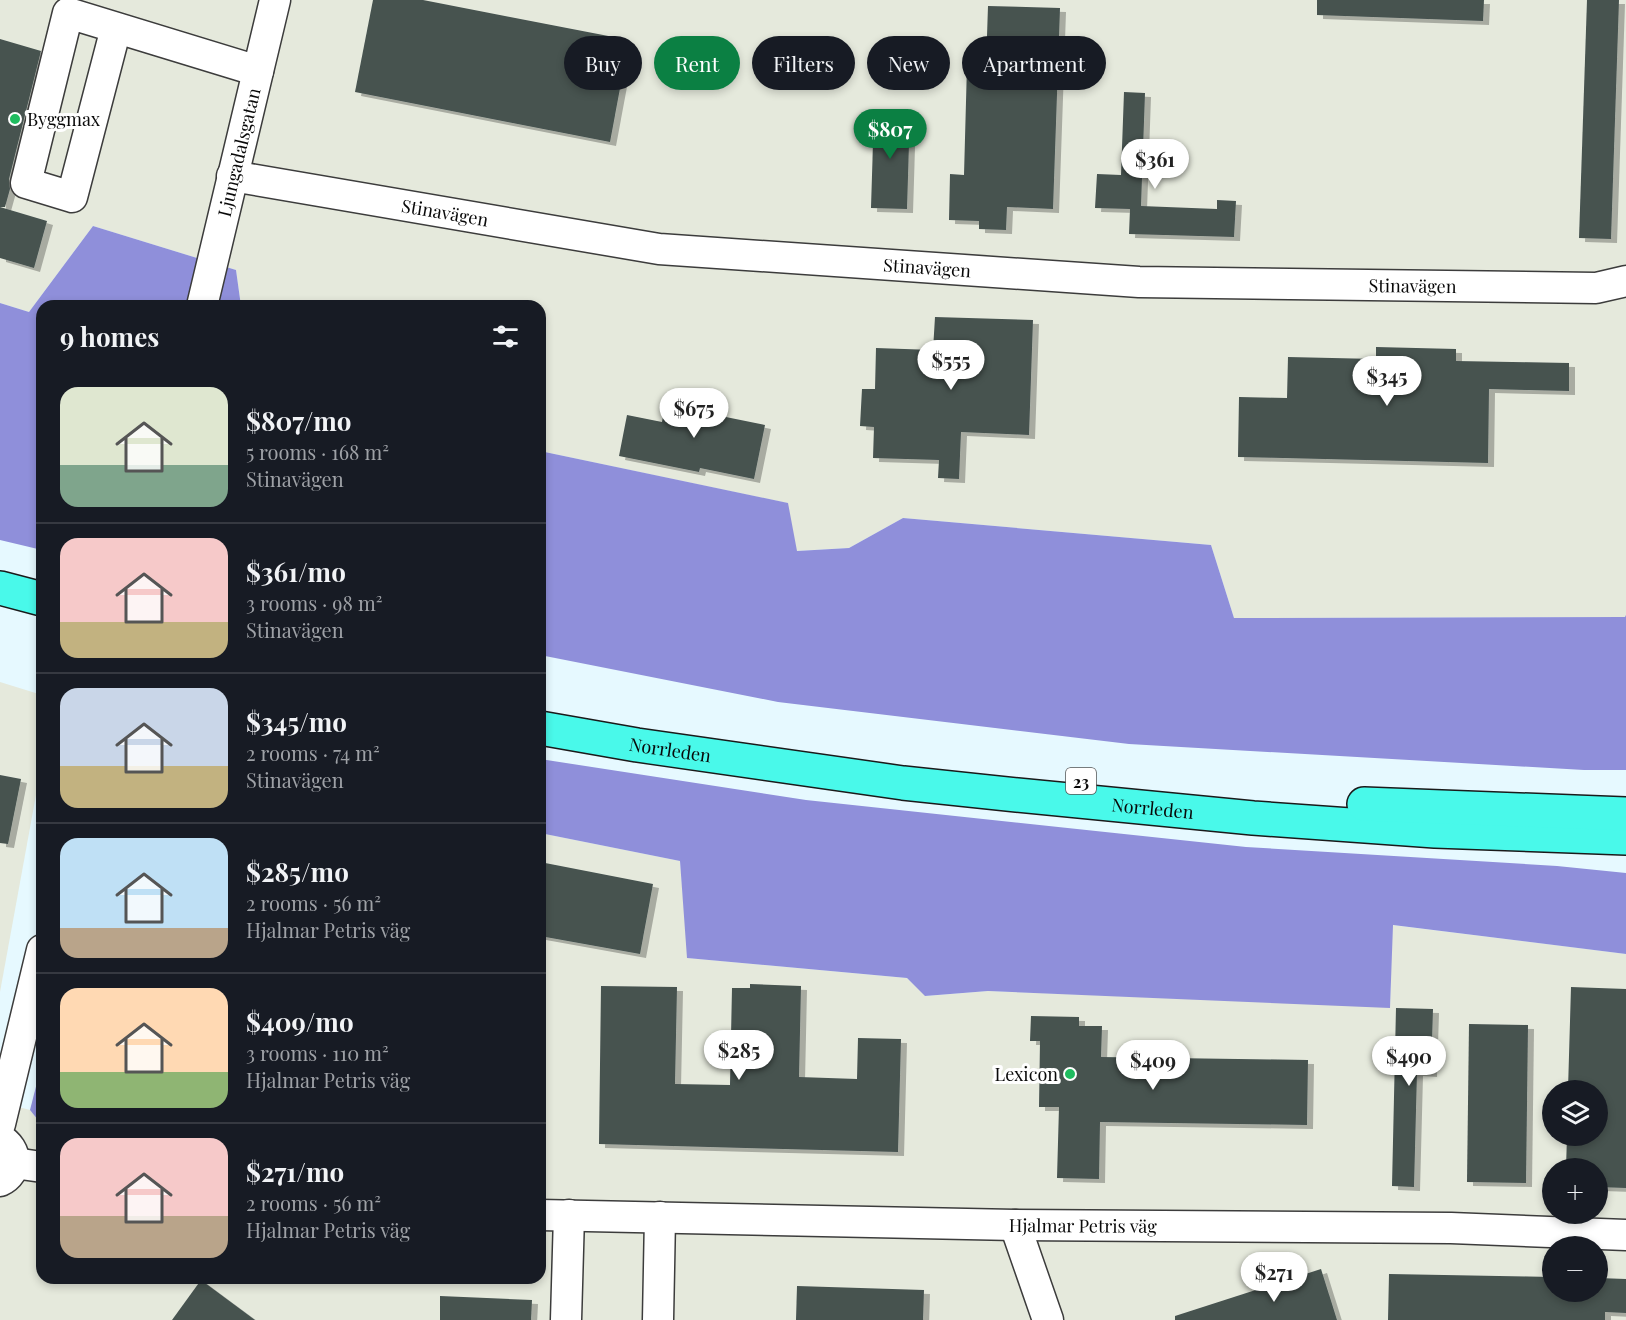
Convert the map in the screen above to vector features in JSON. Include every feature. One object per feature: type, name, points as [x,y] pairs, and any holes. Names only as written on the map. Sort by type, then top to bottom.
[{"type":"highway","points":[[0,588],[36,597]]},
{"type":"highway","points":[[0,611],[36,620]]},
{"type":"highway","name":"Norrleden","points":[[546,707],[639,723],[906,761],[1102,784],[1293,800],[1626,814]]},
{"type":"highway","name":"Norrleden","points":[[546,729],[637,745],[903,783],[1017,795],[1253,818],[1424,830],[1626,838]]},
{"type":"street","name":"Ljungadalsgatan","points":[[203,300],[275,0]]},
{"type":"street","points":[[116,28],[72,197],[26,183],[68,13],[258,71]]},
{"type":"street","name":"Stinavägen","points":[[232,176],[671,250],[1139,282],[1596,288],[1626,281]]},
{"type":"street","points":[[0,1124],[36,975]]},
{"type":"street","name":"Hjalmar Petris väg","points":[[546,1215],[1015,1225],[1451,1228],[1626,1235]]},
{"type":"street","points":[[566,1320],[569,1215]]},
{"type":"street","points":[[658,1320],[660,1216]]},
{"type":"street","points":[[1015,1225],[1048,1320]]},
{"type":"shaded area","points":[[0,0],[1626,0],[1626,617],[1234,618],[1211,545],[903,518],[849,548],[796,551],[787,503],[546,452],[546,300],[240,300],[236,270],[93,226],[29,312],[0,303]]},
{"type":"shaded area","points":[[93,226],[236,270],[240,300],[38,300]]},
{"type":"shaded area","points":[[0,303],[29,312],[36,303],[36,549],[0,540]]},
{"type":"shaded area","points":[[546,452],[788,503],[797,551],[849,548],[903,518],[1211,545],[1234,618],[1625,617],[1626,615],[1626,770],[1584,770],[1129,744],[778,702],[546,656]]},
{"type":"shaded area","points":[[0,682],[36,693],[36,795],[0,992]]},
{"type":"shaded area","points":[[546,760],[806,800],[1246,847],[1557,866],[1626,873],[1626,954],[1393,925],[1390,1008],[988,991],[925,996],[907,978],[687,958],[680,861],[546,834]]},
{"type":"shaded area","points":[[546,834],[680,861],[688,958],[907,978],[926,996],[988,991],[1390,1007],[1392,925],[1626,954],[1626,1320],[0,1320],[0,1102],[30,1110],[36,1118],[36,1284],[546,1284]]},
{"type":"shaded area","points":[[36,1086],[36,1118],[30,1110]]},
{"type":"building","points":[[373,0],[423,0],[608,36],[564,36],[564,90],[620,90],[610,142],[355,92]]},
{"type":"building","points":[[1317,0],[1484,0],[1483,21],[1317,15]]},
{"type":"building","points":[[1587,0],[1619,0],[1611,239],[1579,238]]},
{"type":"building","points":[[988,6],[1060,8],[1059,36],[987,36]]},
{"type":"building","name":"Byggmax","points":[[0,39],[41,51],[9,179],[10,189],[5,207],[0,207]]},
{"type":"building","points":[[966,90],[1057,90],[1053,209],[1007,207],[1006,230],[979,229],[979,221],[949,220],[950,174],[964,175]]},
{"type":"building","points":[[1124,92],[1145,93],[1141,206],[1217,209],[1217,200],[1236,201],[1234,237],[1129,234],[1130,209],[1095,208],[1097,174],[1121,175]]},
{"type":"building","points":[[874,110],[910,111],[907,209],[871,208]]},
{"type":"building","points":[[0,207],[47,221],[34,268],[0,258]]},
{"type":"building","points":[[935,317],[1033,320],[1029,435],[961,432],[959,479],[938,478],[939,460],[873,458],[874,427],[860,426],[862,389],[875,389],[876,348],[933,350]]},
{"type":"building","points":[[1376,347],[1456,349],[1456,361],[1569,363],[1569,391],[1489,389],[1488,463],[1238,457],[1239,397],[1287,398],[1288,357],[1376,359]]},
{"type":"building","points":[[667,394],[713,404],[711,414],[765,425],[754,479],[700,468],[699,472],[619,456],[627,415],[662,422]]},
{"type":"building","points":[[0,775],[21,779],[8,844],[0,843]]},
{"type":"building","points":[[546,863],[653,884],[640,954],[546,937]]},
{"type":"building","points":[[750,984],[801,986],[799,1077],[857,1079],[858,1038],[901,1039],[898,1152],[599,1144],[601,986],[677,987],[675,1084],[730,1085],[732,988],[750,988]]},
{"type":"building","points":[[1571,987],[1626,989],[1626,1188],[1608,1187],[1608,1158],[1566,1158],[1567,1146],[1608,1146],[1608,1080],[1568,1080]]},
{"type":"building","points":[[1396,1008],[1433,1009],[1431,1073],[1417,1072],[1414,1187],[1392,1186]]},
{"type":"building","points":[[1031,1016],[1079,1017],[1079,1026],[1102,1026],[1101,1057],[1308,1060],[1307,1125],[1100,1122],[1099,1179],[1057,1178],[1059,1107],[1039,1107],[1040,1041],[1030,1041]]},
{"type":"building","points":[[1469,1024],[1528,1025],[1526,1183],[1467,1182]]},
{"type":"building","points":[[1321,1269],[1337,1320],[1175,1320],[1175,1316]]},
{"type":"building","points":[[1389,1274],[1542,1277],[1542,1302],[1608,1302],[1608,1278],[1626,1279],[1626,1313],[1605,1312],[1605,1320],[1388,1320]]},
{"type":"building","points":[[198,1284],[206,1284],[255,1320],[172,1320]]},
{"type":"building","points":[[797,1286],[924,1290],[923,1320],[796,1320]]},
{"type":"building","points":[[440,1296],[532,1300],[531,1320],[440,1320]]},
{"type":"place","name":"Byggmax","points":[[15,119]]},
{"type":"place","name":"Lexicon","points":[[1070,1074]]}]
